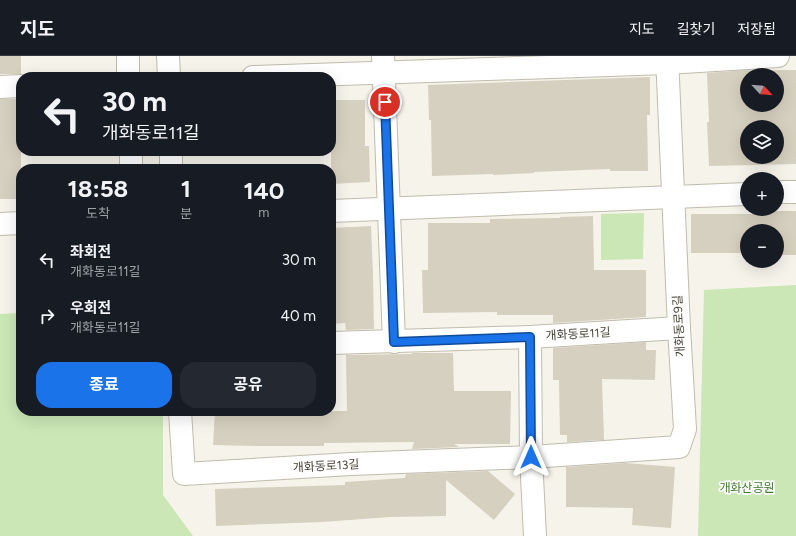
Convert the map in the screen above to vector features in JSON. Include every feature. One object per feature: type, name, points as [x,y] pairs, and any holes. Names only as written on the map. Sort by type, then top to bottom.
[{"type":"street","points":[[128,56],[128,72]]},
{"type":"street","points":[[168,56],[169,72]]},
{"type":"street","points":[[303,72],[384,64],[778,56]]},
{"type":"street","name":"개화동로9길","points":[[531,457],[679,447],[685,429],[667,59]]},
{"type":"street","points":[[336,344],[394,342],[384,64]]},
{"type":"street","points":[[0,87],[16,86]]},
{"type":"street","points":[[784,192],[796,192]]},
{"type":"street","points":[[336,211],[740,194]]},
{"type":"street","points":[[0,224],[16,223]]},
{"type":"street","name":"개화동로11길","points":[[394,342],[530,337],[679,328]]},
{"type":"street","points":[[530,337],[531,457],[535,536]]},
{"type":"street","name":"개화동로13길","points":[[180,416],[184,474],[351,464],[531,457]]},
{"type":"green space","points":[[644,213],[643,259],[601,260],[601,214]]},
{"type":"green space","name":"개화산공원","points":[[796,285],[796,536],[698,536],[704,290]]},
{"type":"green space","points":[[16,313],[16,416],[163,416],[163,495],[193,536],[0,536],[0,314]]},
{"type":"building","points":[[0,56],[21,56],[21,72],[16,72],[16,74],[0,74]]},
{"type":"building","points":[[784,70],[796,70],[796,164],[709,166],[707,122],[709,122],[707,73],[740,71],[740,112],[784,112]]},
{"type":"building","points":[[650,77],[650,115],[647,115],[648,171],[610,171],[610,169],[493,175],[432,176],[431,120],[429,120],[428,85]]},
{"type":"building","points":[[0,99],[16,99],[16,156],[21,156],[21,164],[16,164],[16,199],[0,199]]},
{"type":"building","points":[[336,100],[365,100],[365,146],[369,146],[370,182],[336,184],[336,164],[331,164],[331,156],[336,156]]},
{"type":"building","points":[[784,211],[796,211],[796,255],[784,255],[784,224],[740,224],[740,253],[691,253],[691,214],[784,216]]},
{"type":"building","points":[[593,216],[594,270],[646,270],[646,317],[553,323],[553,315],[497,315],[497,312],[423,313],[422,270],[428,270],[428,223],[490,223],[490,219]]},
{"type":"building","points":[[371,226],[374,329],[346,330],[345,323],[336,324],[336,228]]},
{"type":"building","points":[[646,342],[646,350],[656,350],[655,380],[602,379],[604,440],[567,442],[567,435],[560,435],[559,380],[553,380],[553,348]]},
{"type":"building","points":[[453,353],[454,391],[511,391],[510,444],[454,444],[459,447],[412,449],[414,442],[324,443],[324,446],[213,445],[215,416],[336,416],[336,411],[347,411],[346,355]]},
{"type":"building","points":[[625,463],[675,467],[671,528],[632,525],[633,508],[566,507],[566,467]]},
{"type":"building","points":[[488,471],[515,494],[494,520],[446,480],[446,516],[390,517],[322,522],[216,526],[215,489],[345,485],[345,482],[405,478],[406,474]]},
{"type":"route","points":[[385,102],[394,342],[530,337],[531,457]]}]
